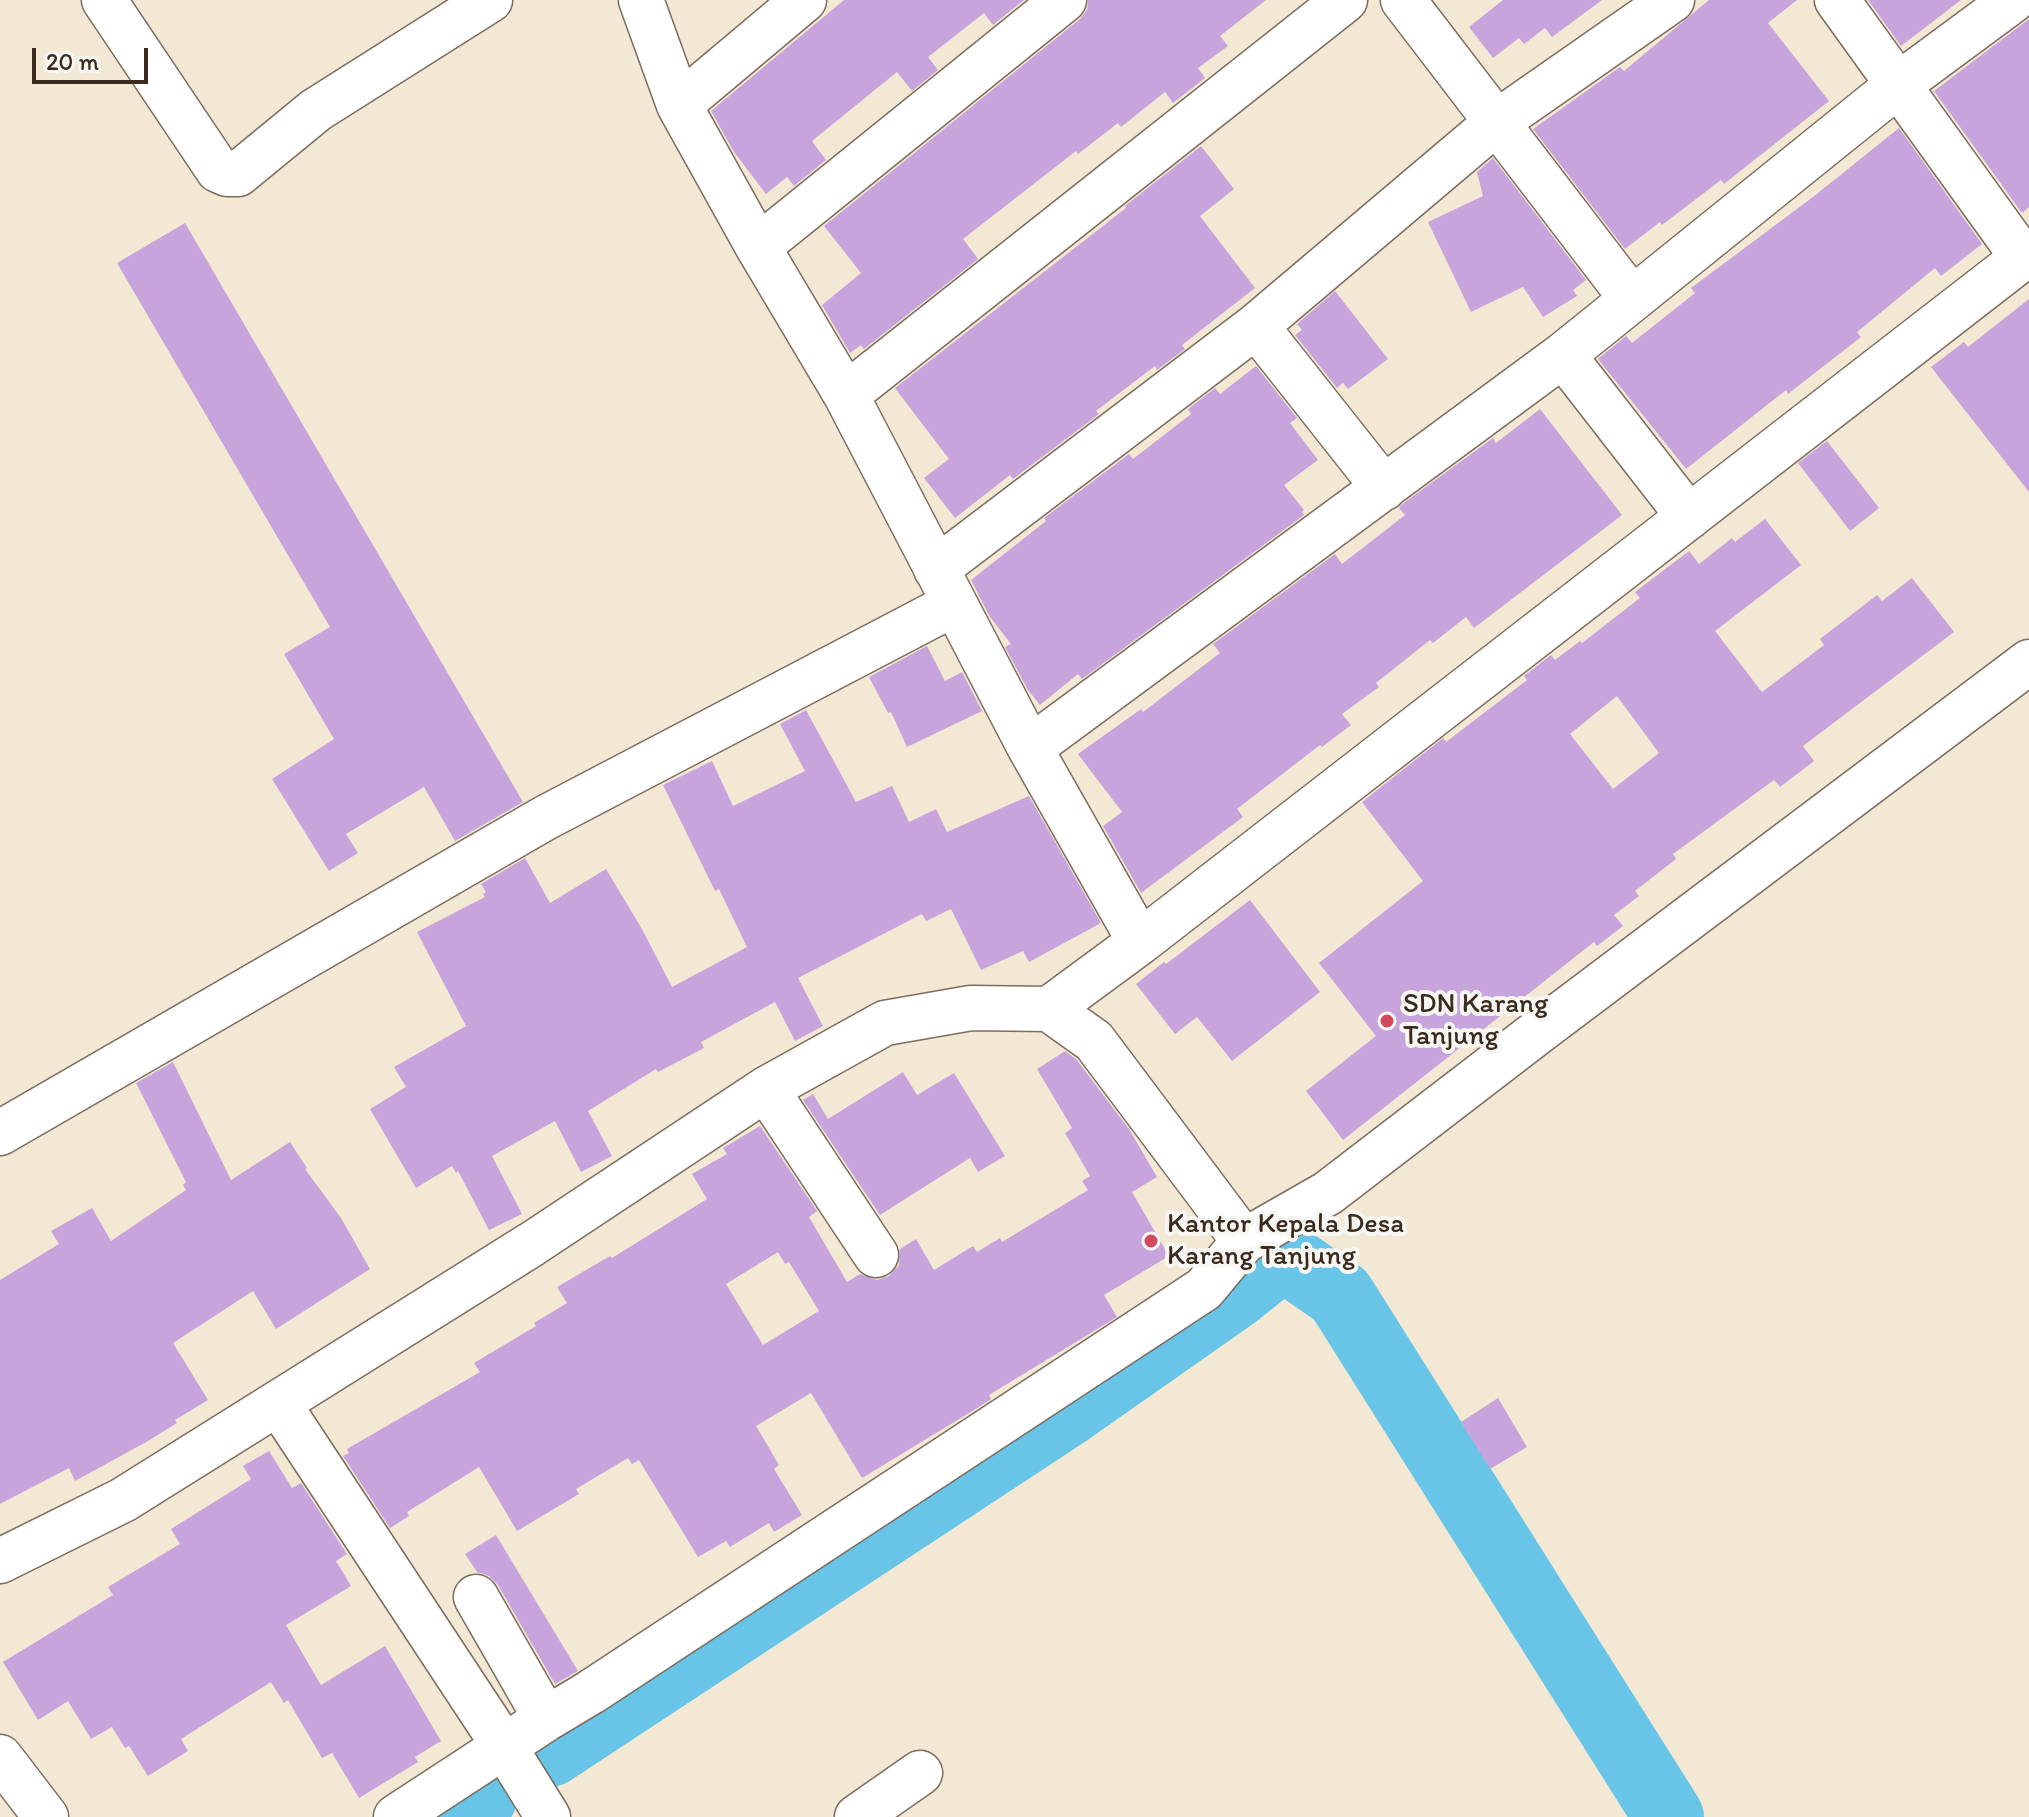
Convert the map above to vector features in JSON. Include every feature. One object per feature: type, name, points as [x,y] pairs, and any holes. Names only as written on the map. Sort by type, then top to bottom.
[{"type":"street","points":[[104,0],[218,170],[238,174],[316,110],[490,0]]},
{"type":"street","points":[[641,0],[679,105],[758,247],[846,395],[1030,748],[1140,942]]},
{"type":"street","points":[[679,105],[804,0]]},
{"type":"street","points":[[758,247],[1064,0]]},
{"type":"street","points":[[846,395],[1345,0]]},
{"type":"street","points":[[1403,0],[1632,299]]},
{"type":"street","points":[[0,1133],[945,586],[1497,122],[1672,0]]},
{"type":"street","points":[[1049,1009],[1140,942],[2026,255],[1837,0]]},
{"type":"street","points":[[1030,748],[1563,355],[1898,85],[2013,0]]},
{"type":"street","points":[[1256,326],[1384,488]]},
{"type":"street","points":[[1563,355],[1689,517]]},
{"type":"street","points":[[396,1817],[604,1684],[1204,1289],[1244,1241],[1328,1193],[2029,662]]},
{"type":"street","points":[[0,1561],[123,1500],[532,1244],[766,1089],[885,1023],[971,1008],[1049,1009],[1094,1041],[1244,1241]]},
{"type":"street","points":[[766,1089],[876,1255]]},
{"type":"street","points":[[278,1403],[548,1817]]},
{"type":"street","points":[[476,1597],[546,1719]]},
{"type":"street","points":[[0,1757],[46,1817]]},
{"type":"street","points":[[857,1817],[920,1773]]},
{"type":"building","points":[[844,0],[1024,0],[993,25],[984,13],[928,57],[938,70],[912,91],[897,72],[812,141],[826,160],[794,186],[787,177],[766,194],[734,152],[711,111]]},
{"type":"building","points":[[1088,0],[1266,0],[1220,36],[1228,46],[1198,68],[1205,78],[1173,103],[1165,92],[1121,127],[1118,123],[1078,154],[1076,151],[963,239],[978,259],[864,349],[861,345],[850,353],[822,305],[861,273],[824,226],[1080,19],[1087,10]]},
{"type":"building","points":[[1503,0],[1602,0],[1552,37],[1545,28],[1524,44],[1519,38],[1493,58],[1469,27]]},
{"type":"building","points":[[1709,0],[1797,0],[1768,23],[1829,101],[1724,184],[1721,180],[1625,249],[1533,129],[1620,67],[1624,71]]},
{"type":"building","points":[[1868,0],[1961,0],[1901,46]]},
{"type":"building","points":[[2029,19],[2029,207],[2022,213],[1934,91]]},
{"type":"building","points":[[1899,128],[1982,244],[1941,276],[1935,268],[1857,332],[1861,337],[1788,394],[1786,390],[1686,469],[1598,359],[1626,336],[1632,343],[1695,293],[1691,288]]},
{"type":"building","points":[[1201,146],[1234,189],[1200,216],[1255,288],[1182,345],[1185,349],[1157,370],[1155,366],[1096,411],[1099,414],[1013,479],[1010,475],[955,518],[924,478],[949,459],[895,388]]},
{"type":"building","points":[[1493,158],[1586,280],[1573,290],[1577,296],[1543,317],[1523,287],[1471,312],[1428,222],[1483,196],[1477,172]]},
{"type":"building","points":[[185,223],[523,802],[455,841],[424,787],[346,834],[358,853],[329,871],[272,779],[334,739],[284,654],[330,627],[117,263]]},
{"type":"building","points":[[1335,291],[1388,359],[1348,389],[1343,383],[1337,388],[1295,335],[1302,330],[1297,324]]},
{"type":"building","points":[[2029,299],[2029,492],[1931,367],[1964,342],[1968,347]]},
{"type":"building","points":[[1256,366],[1297,418],[1290,423],[1318,460],[1284,485],[1304,510],[1304,515],[1082,679],[1078,674],[1040,705],[1028,690],[1005,647],[1011,644],[990,617],[971,580],[1046,521],[1044,518],[1129,454],[1133,459],[1191,414],[1188,409],[1215,388],[1220,394]]},
{"type":"building","points":[[1540,409],[1622,515],[1474,628],[1466,617],[1433,643],[1430,640],[1376,683],[1379,687],[1342,714],[1351,725],[1237,809],[1243,817],[1141,893],[1103,826],[1122,812],[1078,754],[1141,709],[1143,712],[1220,653],[1213,644],[1335,554],[1342,564],[1405,515],[1399,508],[1401,505],[1493,438],[1496,443]]},
{"type":"building","points":[[1827,441],[1879,508],[1850,531],[1798,463]]},
{"type":"building","points":[[1765,519],[1801,565],[1715,631],[1762,692],[1824,645],[1820,639],[1877,595],[1882,601],[1912,578],[1954,632],[1803,746],[1814,761],[1780,787],[1774,780],[1673,854],[1676,859],[1635,891],[1639,896],[1614,915],[1623,926],[1597,946],[1594,942],[1343,1140],[1306,1091],[1376,1036],[1319,963],[1423,881],[1362,802],[1443,738],[1446,742],[1527,680],[1524,676],[1551,655],[1555,660],[1580,641],[1582,643],[1640,598],[1635,592],[1689,551],[1699,564],[1732,538],[1735,542]],"holes":[[[1617,696],[1659,753],[1613,789],[1570,734]]]},
{"type":"building","points":[[927,646],[945,681],[962,672],[982,711],[907,747],[891,712],[888,713],[869,677]]},
{"type":"building","points":[[806,710],[856,802],[892,786],[909,822],[936,809],[947,832],[1029,796],[1101,923],[1029,962],[1023,951],[981,970],[951,909],[926,921],[922,914],[798,978],[823,1026],[795,1041],[775,1002],[701,1042],[704,1048],[658,1072],[656,1069],[588,1111],[612,1156],[581,1172],[555,1121],[492,1156],[522,1214],[489,1230],[458,1171],[456,1173],[452,1166],[416,1188],[370,1109],[406,1087],[394,1067],[466,1026],[417,932],[485,897],[483,894],[486,892],[481,884],[525,858],[550,903],[606,869],[672,987],[747,947],[719,889],[715,891],[663,785],[712,761],[733,806],[805,771],[780,724]]},
{"type":"building","points":[[1250,900],[1320,992],[1232,1061],[1197,1017],[1175,1034],[1136,984]]},
{"type":"building","points":[[1065,1051],[1076,1059],[1129,1129],[1157,1177],[1132,1192],[1169,1256],[1104,1295],[1117,1317],[989,1395],[991,1399],[979,1407],[862,1478],[811,1393],[756,1426],[779,1465],[774,1469],[802,1515],[774,1532],[769,1523],[730,1547],[726,1541],[698,1557],[639,1460],[632,1464],[628,1458],[576,1489],[579,1494],[517,1531],[479,1467],[407,1512],[409,1516],[390,1528],[343,1456],[349,1453],[347,1449],[480,1372],[474,1363],[536,1326],[534,1323],[567,1303],[557,1287],[610,1256],[612,1258],[707,1199],[692,1174],[727,1154],[723,1148],[760,1126],[817,1211],[809,1217],[847,1282],[860,1274],[877,1280],[889,1276],[899,1265],[900,1249],[916,1239],[934,1270],[973,1246],[977,1252],[1000,1238],[1002,1242],[1088,1190],[1082,1181],[1090,1176],[1065,1133],[1072,1128],[1037,1069]],"holes":[[[778,1252],[785,1264],[789,1262],[819,1311],[763,1345],[726,1284]]]},
{"type":"building","points":[[173,1062],[231,1180],[290,1142],[305,1169],[341,1218],[370,1269],[276,1329],[253,1291],[173,1343],[208,1400],[148,1441],[75,1481],[69,1468],[0,1504],[0,1280],[59,1244],[51,1231],[92,1208],[111,1241],[186,1190],[183,1185],[186,1182],[136,1083]]},
{"type":"building","points":[[903,1072],[917,1095],[954,1073],[1005,1156],[978,1172],[970,1158],[880,1215],[803,1100],[813,1094],[828,1119]]},
{"type":"building","points":[[1498,1398],[1527,1447],[1490,1469],[1461,1422]]},
{"type":"building","points":[[269,1451],[292,1488],[301,1483],[347,1554],[336,1561],[351,1586],[286,1625],[321,1685],[385,1646],[441,1741],[415,1757],[418,1762],[359,1798],[332,1753],[322,1758],[288,1700],[284,1703],[271,1682],[181,1739],[188,1751],[148,1776],[129,1746],[125,1748],[112,1727],[91,1739],[68,1701],[38,1720],[3,1662],[113,1595],[108,1587],[180,1544],[171,1529],[251,1479],[243,1466]]},
{"type":"building","points":[[496,1535],[578,1671],[555,1684],[498,1585],[489,1576],[477,1572],[465,1554]]},
{"type":"waterway","points":[[550,1752],[1065,1413],[1236,1293],[1276,1261],[1298,1266],[1340,1295],[1669,1817]]},
{"type":"waterway","points":[[452,1817],[482,1798]]},
{"type":"place","name":"SDN Karang Tanjung","points":[[1387,1021]]},
{"type":"place","name":"Kantor Kepala Desa Karang Tanjung","points":[[1151,1241]]}]
